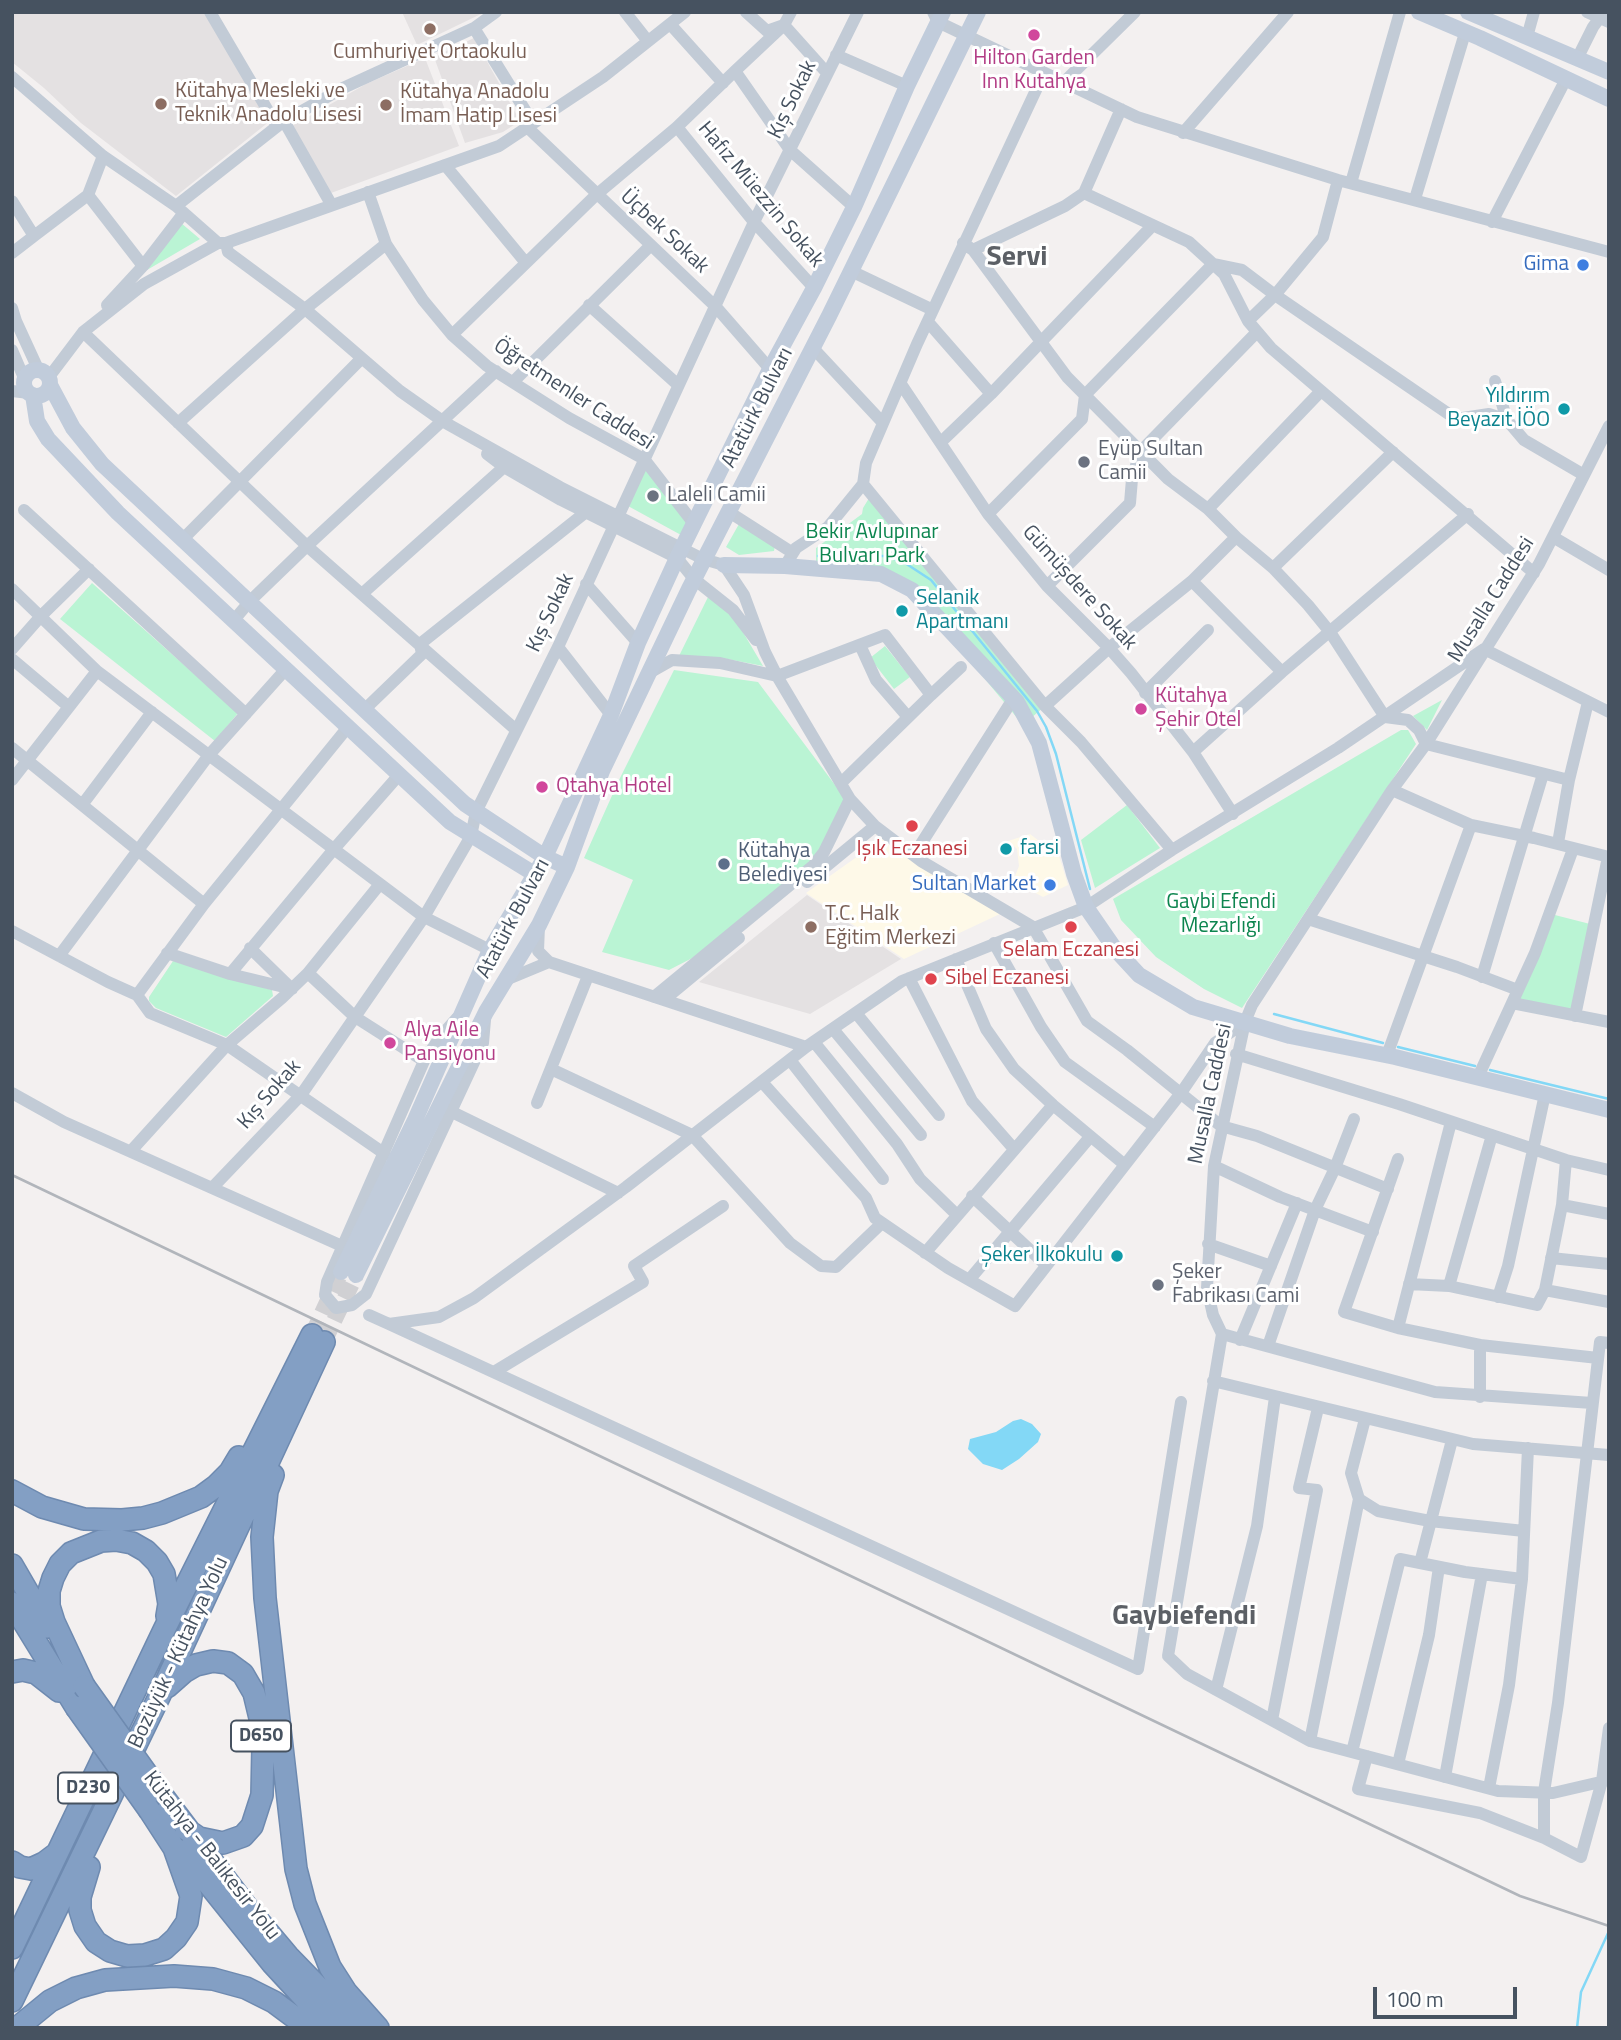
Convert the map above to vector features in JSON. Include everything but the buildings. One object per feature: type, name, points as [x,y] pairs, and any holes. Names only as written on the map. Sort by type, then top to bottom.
[{"type":"highway","points":[[12,1491],[61,1514],[103,1520],[143,1518],[201,1497],[230,1472],[318,1339]]},
{"type":"highway","points":[[318,1339],[267,1491],[262,1537],[265,1598],[291,1837],[305,1904],[330,1967],[346,1992],[378,2028]]},
{"type":"highway","name":"Bozüyük - Kütahya Yolu","points":[[12,1948],[164,1628],[318,1339]]},
{"type":"highway","name":"Bozüyük - Kütahya Yolu","points":[[12,2001],[159,1697],[318,1339]]},
{"type":"highway","name":"D230","points":[[84,1686],[49,1606],[53,1577],[60,1564],[71,1553],[85,1545],[108,1540],[132,1543],[146,1551],[157,1562],[167,1588],[169,1604],[164,1628]]},
{"type":"highway","name":"Kütahya - Balıkesir Yolu","points":[[12,1565],[155,1801],[272,1963],[332,2028]]},
{"type":"highway","name":"Kütahya - Balıkesir Yolu","points":[[12,1603],[76,1707],[155,1801],[186,1829],[288,1956],[358,2028]]},
{"type":"highway","name":"D650","points":[[159,1697],[174,1679],[196,1665],[213,1661],[228,1663],[243,1674],[254,1693],[260,1718],[262,1795],[252,1826],[243,1836],[223,1843],[199,1838],[186,1829]]},
{"type":"highway","points":[[12,1672],[23,1670],[36,1673],[50,1682],[76,1707]]},
{"type":"highway","points":[[105,1810],[80,1897],[80,1910],[85,1926],[96,1942],[110,1951],[127,1956],[145,1955],[164,1949],[176,1938],[187,1922],[191,1895],[155,1801]]},
{"type":"highway","points":[[12,1862],[31,1869],[57,1852]]},
{"type":"highway","points":[[17,2028],[50,2000],[76,1988],[105,1980],[174,1976],[213,1979],[246,1988],[274,2002],[309,2028]]},
{"type":"main road","name":"Atatürk Bulvarı","points":[[938,15],[854,207],[771,369],[638,643],[611,715],[545,857],[490,950],[349,1273],[486,1012],[539,925],[567,867],[602,772],[703,559],[813,348],[978,12]]},
{"type":"main road","points":[[1419,12],[1480,37],[1609,99]]},
{"type":"main road","points":[[1471,13],[1609,72]]},
{"type":"main road","points":[[31,383],[64,414],[85,446],[102,464],[476,813],[545,857],[567,867]]},
{"type":"main road","points":[[31,383],[37,421],[48,439],[118,513],[450,822],[536,875]]},
{"type":"main road","points":[[724,565],[789,560],[881,574],[912,590],[1013,699],[1039,743],[1074,874],[1086,907],[1115,949],[1139,975],[1193,1007],[1290,1036],[1387,1055],[1609,1110]]},
{"type":"street","points":[[210,12],[274,121],[284,121]]},
{"type":"street","points":[[31,383],[144,266],[179,210],[284,121],[343,88],[474,28],[496,12]]},
{"type":"street","points":[[625,12],[647,40]]},
{"type":"street","points":[[83,332],[144,284],[222,243],[499,146],[603,77],[685,12]]},
{"type":"street","points":[[746,12],[767,31],[784,25]]},
{"type":"street","points":[[452,335],[596,195],[677,127],[736,71],[784,25],[791,12]]},
{"type":"street","name":"Kış Sokak","points":[[213,1187],[300,1094],[424,917],[471,836],[476,813],[515,729],[558,647],[677,384],[858,12]]},
{"type":"street","points":[[1183,133],[1288,12]]},
{"type":"street","points":[[1248,321],[1275,295],[1323,237],[1345,182],[1400,12]]},
{"type":"street","points":[[1527,37],[1534,12]]},
{"type":"street","points":[[1577,59],[1604,17],[1587,12]]},
{"type":"street","points":[[1064,82],[1130,14]]},
{"type":"street","points":[[938,15],[966,36],[1121,109],[1183,133],[1345,182],[1609,252]]},
{"type":"street","points":[[670,23],[723,83]]},
{"type":"street","points":[[784,25],[827,73]]},
{"type":"street","name":"Üçbek Sokak","points":[[474,28],[530,125],[596,195],[716,307],[771,369]]},
{"type":"street","points":[[1415,200],[1465,33]]},
{"type":"street","points":[[836,55],[907,86]]},
{"type":"street","points":[[736,71],[790,150],[854,207]]},
{"type":"street","points":[[729,512],[789,560],[796,548],[828,527],[863,484],[866,463],[883,423],[931,316],[968,246],[1044,73]]},
{"type":"street","points":[[12,77],[103,156],[222,243],[228,252],[305,309],[400,391],[444,422],[561,487],[616,522],[680,554],[724,565],[744,595],[777,676],[850,799],[875,826],[914,855],[1033,928],[1087,1021],[1221,1126],[1258,1136],[1388,1189]]},
{"type":"street","points":[[1492,222],[1566,79]]},
{"type":"street","points":[[12,92],[28,93]]},
{"type":"street","points":[[968,246],[1065,206],[1084,192],[1121,109]]},
{"type":"street","points":[[284,121],[331,204]]},
{"type":"street","name":"Hafız Müezzin Sokak","points":[[677,127],[754,222],[814,288]]},
{"type":"street","points":[[12,253],[88,195],[103,156]]},
{"type":"street","points":[[446,164],[526,263]]},
{"type":"street","name":"Öğretmenler Caddesi","points":[[368,192],[386,244],[422,300],[452,335],[513,382],[569,418],[644,459],[695,525]]},
{"type":"street","points":[[1084,192],[1189,242],[1224,274],[1248,321],[1271,348],[1534,572]]},
{"type":"street","points":[[88,195],[144,266]]},
{"type":"street","points":[[12,201],[34,236]]},
{"type":"street","points":[[941,442],[991,394],[1153,225]]},
{"type":"street","points":[[178,423],[305,309],[386,244]]},
{"type":"street","points":[[513,382],[650,246]]},
{"type":"street","points":[[968,246],[1067,377],[1168,479],[1208,509],[1273,568],[1330,632],[1385,717],[1408,720],[1419,730],[1426,744],[1569,780]]},
{"type":"street","points":[[1213,264],[1242,270],[1456,419],[1489,414],[1507,420]]},
{"type":"street","points":[[988,514],[1082,419],[1085,395],[1213,264]]},
{"type":"street","points":[[851,271],[931,316],[991,394]]},
{"type":"street","points":[[589,305],[677,384]]},
{"type":"street","points":[[12,308],[31,383]]},
{"type":"street","points":[[83,332],[307,546],[515,729]]},
{"type":"street","points":[[1046,586],[1130,503],[1132,479],[1140,452],[1257,332]]},
{"type":"street","points":[[813,348],[883,423]]},
{"type":"street","points":[[12,350],[31,383]]},
{"type":"street","points":[[183,540],[361,359]]},
{"type":"street","points":[[233,620],[307,546],[496,371]]},
{"type":"street","points":[[1495,381],[1507,420],[1524,440],[1584,475]]},
{"type":"street","name":"Gümüşdere Sokak","points":[[901,384],[988,514],[1046,586],[1109,648],[1193,752],[1233,814]]},
{"type":"street","points":[[1208,509],[1321,391]]},
{"type":"street","name":"Musalla Caddesi","points":[[1216,1690],[1187,1674],[1168,1656],[1222,1334],[1207,1288],[1208,1244],[1214,1166],[1245,1022],[1252,1005],[1392,790],[1426,744],[1534,572],[1609,426]]},
{"type":"street","points":[[464,434],[504,467],[586,512],[616,522]]},
{"type":"street","points":[[1273,568],[1393,452]]},
{"type":"street","points":[[363,593],[504,467]]},
{"type":"street","points":[[863,484],[1045,706],[1081,742],[1172,850]]},
{"type":"street","points":[[24,510],[246,714]]},
{"type":"street","points":[[420,644],[586,512]]},
{"type":"street","points":[[1193,752],[1282,672],[1468,514]]},
{"type":"street","points":[[1045,706],[1109,648],[1192,581],[1236,537]]},
{"type":"street","points":[[1553,537],[1609,570]]},
{"type":"street","points":[[680,554],[694,579],[733,610],[765,652]]},
{"type":"street","points":[[12,649],[89,569]]},
{"type":"street","points":[[1192,581],[1282,672]]},
{"type":"street","points":[[586,584],[638,643]]},
{"type":"street","points":[[12,589],[97,671],[424,917],[490,950]]},
{"type":"street","points":[[1145,693],[1208,630]]},
{"type":"street","points":[[649,673],[672,660],[720,663],[777,676],[885,635],[931,695]]},
{"type":"street","points":[[365,709],[422,654],[420,644]]},
{"type":"street","points":[[860,645],[876,680],[908,717]]},
{"type":"street","points":[[558,647],[611,715]]},
{"type":"street","points":[[389,1324],[439,1317],[474,1298],[618,1193],[810,1045],[909,978],[1086,907],[1385,717],[1484,649],[1609,712]]},
{"type":"street","points":[[12,659],[69,707]]},
{"type":"street","points":[[841,783],[961,667]]},
{"type":"street","points":[[59,956],[209,755],[286,669]]},
{"type":"street","points":[[12,780],[97,671]]},
{"type":"street","points":[[914,855],[1013,699]]},
{"type":"street","points":[[1558,844],[1569,780],[1588,702]]},
{"type":"street","points":[[82,805],[152,712]]},
{"type":"street","points":[[136,995],[204,904],[348,727]]},
{"type":"street","points":[[12,748],[204,904]]},
{"type":"street","points":[[1482,978],[1543,774]]},
{"type":"street","points":[[230,974],[399,775]]},
{"type":"street","points":[[1392,790],[1471,825],[1524,835],[1608,857],[1575,1016]]},
{"type":"street","points":[[659,999],[813,866],[824,852],[850,799]]},
{"type":"street","points":[[1387,1055],[1471,825]]},
{"type":"street","points":[[659,999],[875,826]]},
{"type":"street","points":[[1478,1077],[1535,953],[1573,849]]},
{"type":"street","points":[[131,1151],[227,1045],[308,973],[380,884]]},
{"type":"street","points":[[1308,919],[1518,990]]},
{"type":"street","points":[[539,925],[538,951],[549,962],[810,1045],[897,1144],[920,1180],[957,1214]]},
{"type":"street","points":[[1594,925],[1609,929]]},
{"type":"street","points":[[12,931],[136,995],[150,1013],[227,1045],[385,1154]]},
{"type":"street","points":[[994,943],[1041,1027],[1065,1062],[1155,1127]]},
{"type":"street","points":[[250,948],[292,989]]},
{"type":"street","points":[[167,953],[230,974],[292,989]]},
{"type":"street","points":[[956,959],[986,1029],[1014,1069],[1125,1165]]},
{"type":"street","points":[[508,979],[549,962]]},
{"type":"street","points":[[308,973],[355,1017],[424,1061]]},
{"type":"street","points":[[537,1103],[588,976]]},
{"type":"street","points":[[909,978],[972,1101],[1014,1149]]},
{"type":"street","points":[[1511,1003],[1609,1022]]},
{"type":"street","name":"Atatürk Bulvarı","points":[[466,1008],[440,1037],[424,1061],[342,1246],[327,1282],[325,1295],[336,1308],[352,1305],[366,1294],[483,1043],[486,1012]]},
{"type":"street","points":[[856,1013],[939,1115]]},
{"type":"street","points":[[762,1082],[866,1198],[875,1218],[925,1253],[1015,1306],[1181,1093],[1215,1043],[1245,1022]]},
{"type":"street","points":[[834,1029],[920,1135]]},
{"type":"street","points":[[1236,1054],[1566,1160],[1609,1170]]},
{"type":"street","points":[[790,1060],[883,1179]]},
{"type":"street","points":[[551,1069],[692,1135],[790,1243],[821,1266],[836,1267],[882,1223]]},
{"type":"street","points":[[12,1093],[64,1122],[342,1246]]},
{"type":"street","points":[[1499,1297],[1520,1214],[1545,1094]]},
{"type":"street","points":[[925,1253],[1053,1105]]},
{"type":"street","points":[[450,1111],[618,1193]]},
{"type":"street","points":[[1268,1346],[1315,1210],[1354,1119]]},
{"type":"street","points":[[1398,1328],[1451,1122]]},
{"type":"street","points":[[1449,1286],[1492,1135]]},
{"type":"street","points":[[969,1280],[1090,1137]]},
{"type":"street","points":[[1398,1158],[1345,1312],[1398,1328],[1480,1345],[1598,1358]]},
{"type":"street","points":[[1409,1284],[1449,1286],[1537,1305],[1545,1290],[1562,1205],[1566,1160]]},
{"type":"street","points":[[1214,1166],[1297,1203],[1373,1232]]},
{"type":"street","points":[[972,1196],[1046,1265]]},
{"type":"street","points":[[1240,1340],[1297,1203]]},
{"type":"street","points":[[1562,1205],[1609,1214]]},
{"type":"street","points":[[494,1372],[643,1282],[634,1266],[723,1206]]},
{"type":"street","points":[[1208,1244],[1271,1266]]},
{"type":"street","points":[[1551,1258],[1609,1264]]},
{"type":"street","points":[[1545,1290],[1609,1302]]},
{"type":"street","points":[[369,1315],[1138,1669],[1181,1402]]},
{"type":"street","points":[[1222,1334],[1435,1392],[1592,1403]]},
{"type":"street","points":[[1544,1838],[1544,1793],[1558,1703],[1600,1342],[1609,1343]]},
{"type":"street","points":[[1480,1345],[1480,1397]]},
{"type":"street","points":[[1213,1381],[1473,1444],[1609,1455]]},
{"type":"street","points":[[1275,1397],[1257,1526],[1216,1690],[1310,1741],[1498,1791],[1544,1793],[1606,1781]]},
{"type":"street","points":[[1272,1720],[1317,1490],[1299,1488],[1318,1408]]},
{"type":"street","points":[[1310,1741],[1359,1499],[1351,1474],[1365,1419]]},
{"type":"street","points":[[1420,1563],[1452,1440]]},
{"type":"street","points":[[1489,1788],[1509,1685],[1522,1579],[1528,1448]]},
{"type":"street","points":[[1359,1499],[1378,1511],[1430,1521],[1524,1531]]},
{"type":"street","points":[[1352,1752],[1400,1559],[1522,1579]]},
{"type":"street","points":[[1398,1764],[1429,1635],[1439,1567]]},
{"type":"street","points":[[1445,1777],[1482,1574]]},
{"type":"street","points":[[1367,1756],[1358,1789],[1480,1813],[1544,1838],[1581,1857],[1606,1781],[1609,1728]]},
{"type":"shaded area","name":"Kütahya Mesleki ve Teknik Anadolu Lisesi","points":[[12,12],[206,12],[270,121],[176,196],[81,123],[12,62]]},
{"type":"shaded area","name":"Cumhuriyet Ortaokulu","points":[[402,12],[485,12],[417,45]]},
{"type":"shaded area","points":[[474,38],[520,121],[503,132],[465,143],[434,57]]},
{"type":"shaded area","name":"Kütahya Anadolu İmam Hatip Lisesi","points":[[425,58],[459,146],[331,193],[292,126],[366,84]]},
{"type":"shaded area","points":[[1030,834],[1059,856],[1068,885],[1043,897],[1013,881],[1019,866],[1017,849],[1008,841]]},
{"type":"shaded area","points":[[882,839],[921,855],[1002,913],[904,959],[806,893]]},
{"type":"shaded area","name":"T.C. Halk Eğitim Merkezi","points":[[807,895],[901,959],[810,1014],[699,982]]},
{"type":"green space","points":[[181,223],[200,239],[147,270]]},
{"type":"green space","points":[[645,467],[689,520],[681,535],[628,506]]},
{"type":"green space","name":"Bekir Avlupınar Bulvarı Park","points":[[871,495],[1045,706],[1023,725],[912,591],[870,576],[816,574],[816,548],[862,514]]},
{"type":"green space","points":[[739,524],[775,545],[774,551],[739,555],[726,547]]},
{"type":"green space","points":[[92,583],[238,713],[215,741],[60,619]]},
{"type":"green space","points":[[709,595],[734,617],[763,666],[722,658],[679,656]]},
{"type":"green space","points":[[885,646],[910,677],[894,689],[870,658]]},
{"type":"green space","points":[[674,670],[758,682],[847,801],[813,866],[704,952],[669,970],[602,952],[633,880],[584,858],[619,780]]},
{"type":"green space","points":[[1442,700],[1427,730],[1413,716]]},
{"type":"green space","name":"Gaybi Efendi Mezarlığı","points":[[1401,730],[1408,730],[1416,744],[1242,1008],[1204,989],[1156,957],[1121,920],[1113,899]]},
{"type":"green space","points":[[1127,805],[1160,848],[1095,888],[1081,840]]},
{"type":"green space","points":[[1551,914],[1594,925],[1572,1013],[1512,1003]]},
{"type":"green space","points":[[173,961],[272,990],[273,996],[226,1037],[156,1008],[149,1001]]},
{"type":"water","points":[[1021,1419],[1032,1424],[1041,1434],[1038,1442],[1002,1470],[983,1464],[968,1449],[970,1439],[996,1432]]},
{"type":"waterway","points":[[818,556],[884,556],[902,561],[931,580],[1037,711],[1046,727],[1056,754],[1090,889]]},
{"type":"waterway","points":[[1274,1014],[1383,1043]]},
{"type":"waterway","points":[[1398,1047],[1475,1066]]},
{"type":"waterway","points":[[1490,1070],[1609,1099]]},
{"type":"waterway","points":[[1577,2028],[1581,1992],[1609,1931]]},
{"type":"tunnel","points":[[312,1335],[341,1272]]},
{"type":"tunnel","points":[[324,1342],[356,1275]]},
{"type":"railway","points":[[12,1175],[1520,1896],[1609,1926]]},
{"type":"place","name":"Cumhuriyet Ortaokulu","points":[[430,29]]},
{"type":"place","name":"Hilton Garden Inn Kutahya","points":[[1034,35]]},
{"type":"place","name":"Kütahya Mesleki ve Teknik Anadolu Lisesi","points":[[161,104]]},
{"type":"place","name":"Kütahya Anadolu İmam Hatip Lisesi","points":[[386,105]]},
{"type":"place","name":"Gima","points":[[1583,265]]},
{"type":"place","name":"Yıldırım Beyazıt İÖO","points":[[1564,409]]},
{"type":"place","name":"Eyüp Sultan Camii","points":[[1084,462]]},
{"type":"place","name":"Laleli Camii","points":[[653,496]]},
{"type":"place","name":"Selanik Apartmanı","points":[[902,611]]},
{"type":"place","name":"Kütahya Şehir Otel","points":[[1141,709]]},
{"type":"place","name":"Qtahya Hotel","points":[[542,787]]},
{"type":"place","name":"Işık Eczanesi","points":[[912,826]]},
{"type":"place","name":"farsi","points":[[1006,849]]},
{"type":"place","name":"Kütahya Belediyesi","points":[[724,864]]},
{"type":"place","name":"Sultan Market","points":[[1050,885]]},
{"type":"place","name":"T.C. Halk Eğitim Merkezi","points":[[811,927]]},
{"type":"place","name":"Selam Eczanesi","points":[[1071,927]]},
{"type":"place","name":"Sibel Eczanesi","points":[[931,979]]},
{"type":"place","name":"Alya Aile Pansiyonu","points":[[390,1043]]},
{"type":"place","name":"Şeker İlkokulu","points":[[1117,1256]]},
{"type":"place","name":"Şeker Fabrikası Cami","points":[[1158,1285]]},
{"type":"district","name":"Servi","points":[[1017,258]]},
{"type":"district","name":"Gaybiefendi","points":[[1184,1617]]}]
